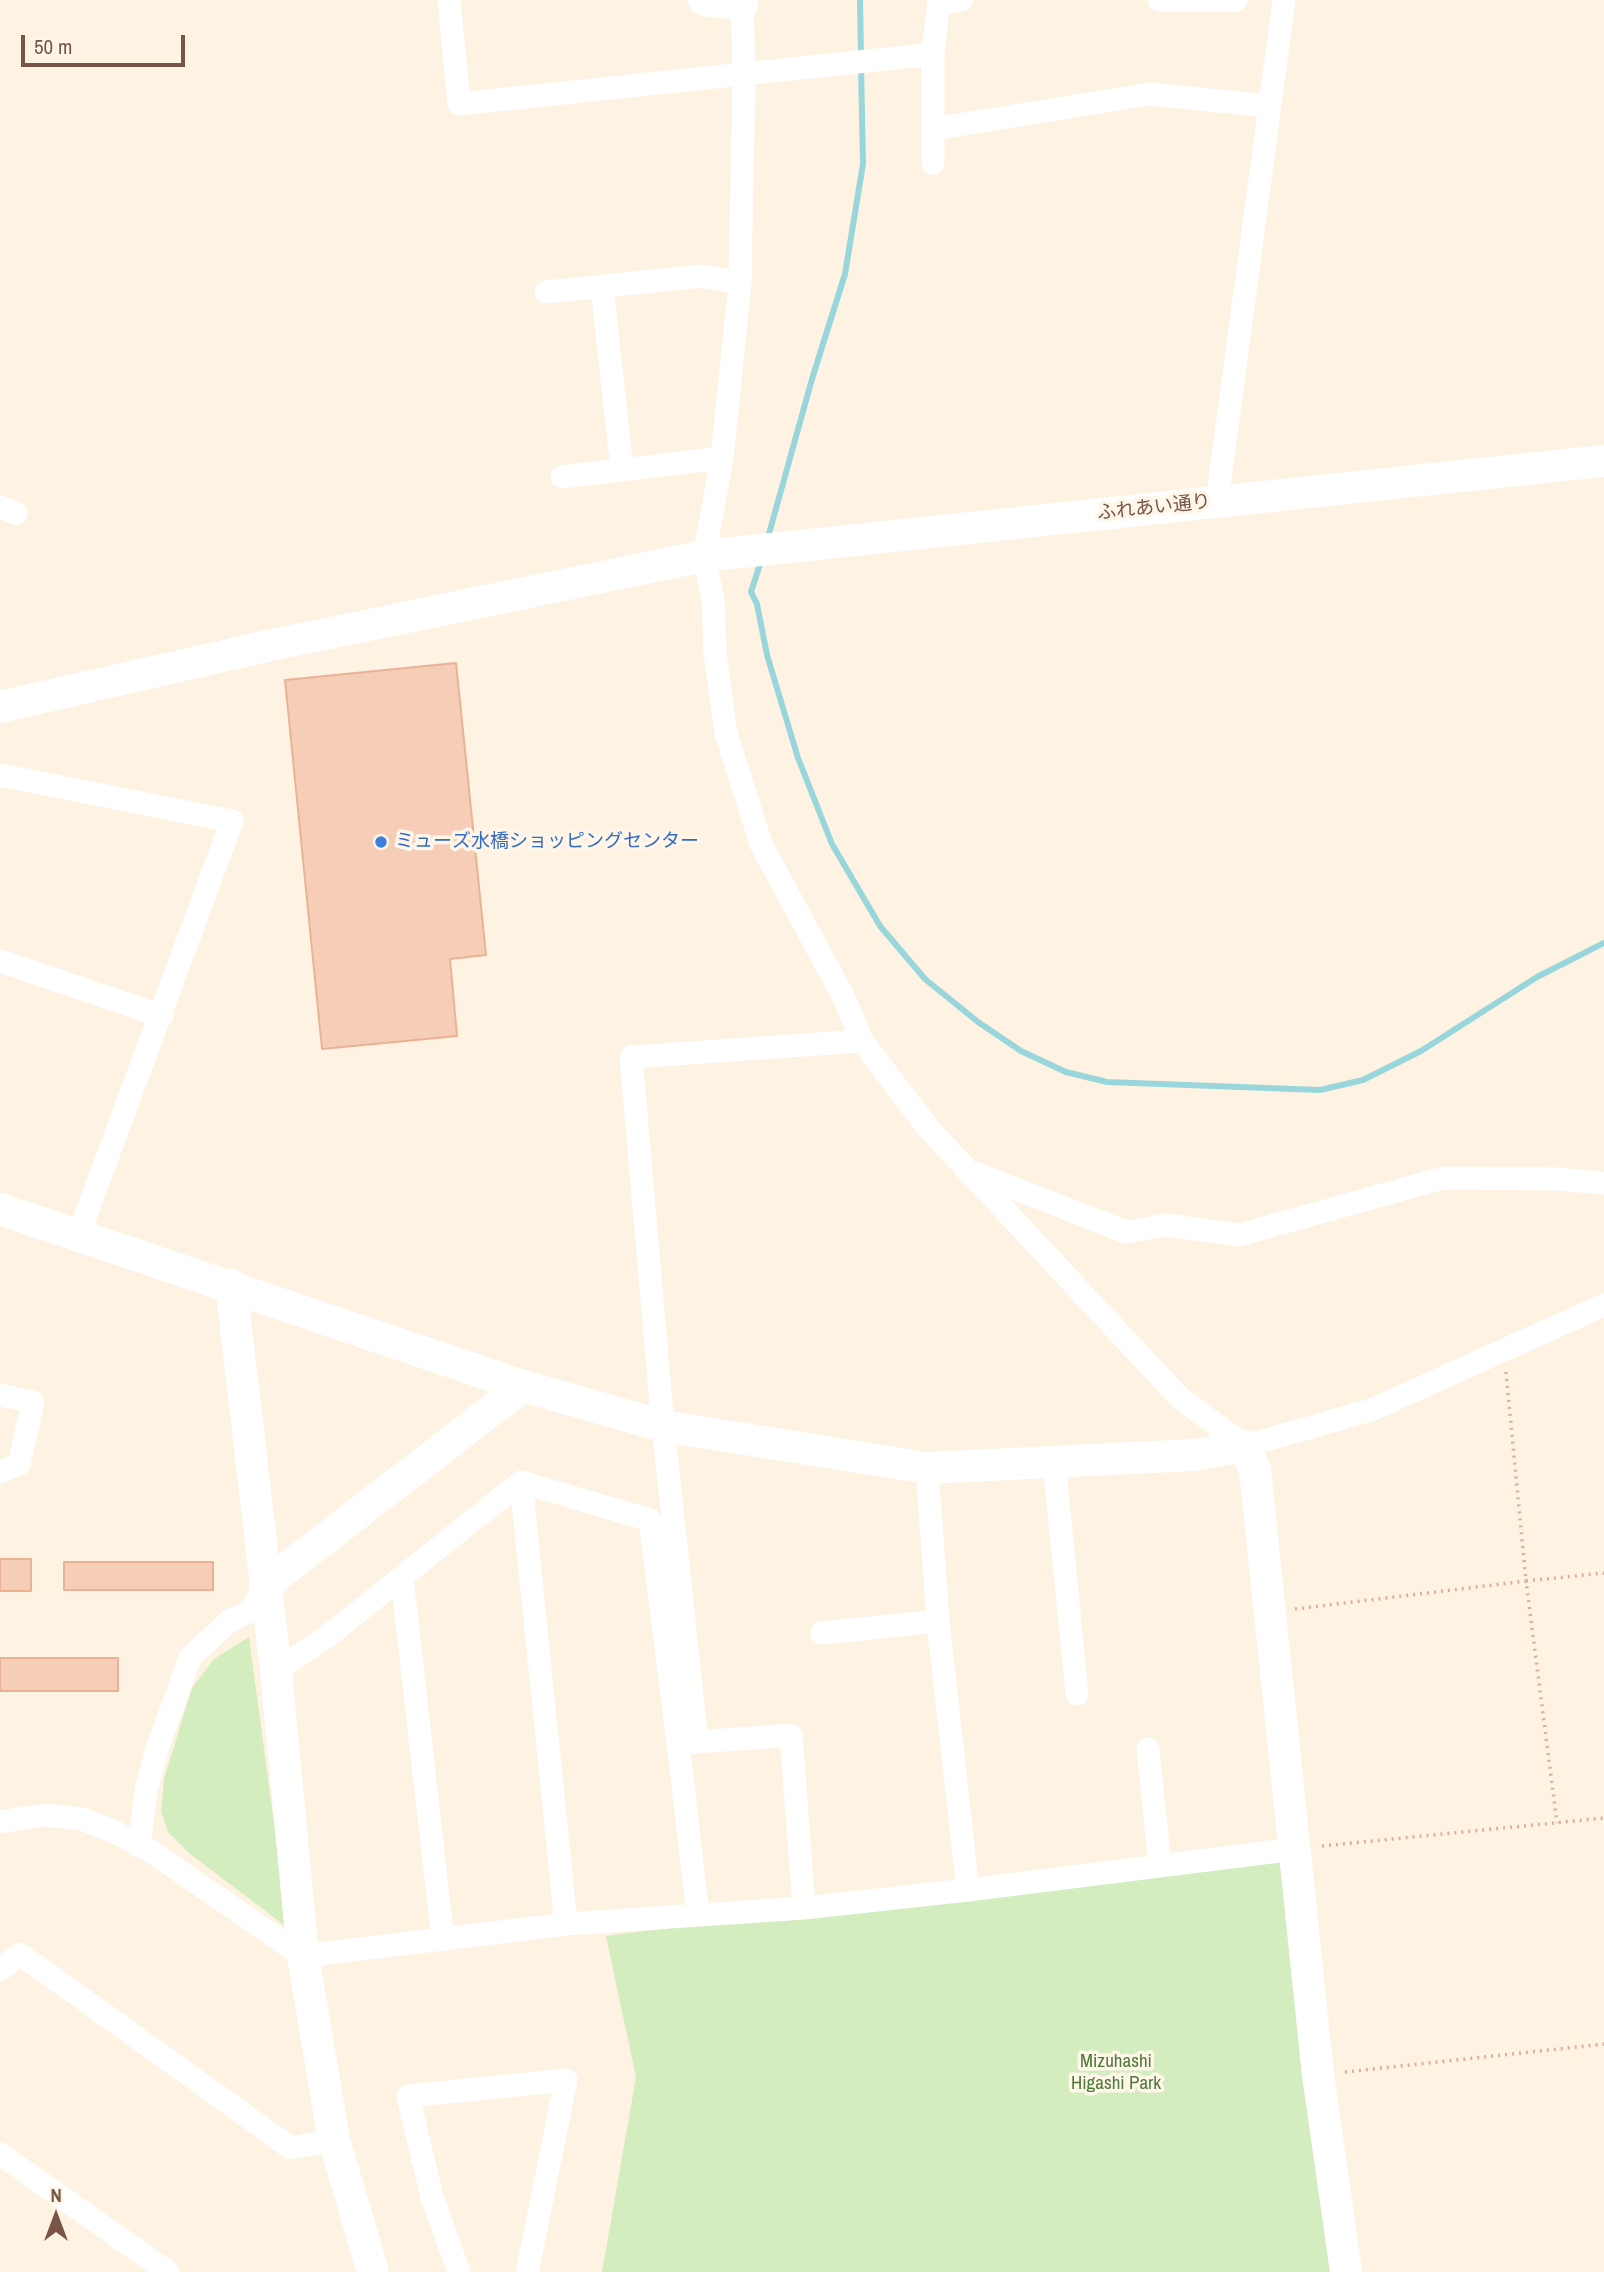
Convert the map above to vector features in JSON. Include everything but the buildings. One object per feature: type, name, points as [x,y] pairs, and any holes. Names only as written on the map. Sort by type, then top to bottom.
[{"type":"street","points":[[449,0],[459,104],[933,54]]},
{"type":"street","points":[[704,0],[742,2],[744,74],[740,283],[722,458],[704,556],[713,600],[715,653],[726,733],[761,844],[843,996],[862,1041],[929,1129],[1179,1397],[1245,1446],[1255,1470],[1318,2075],[1346,2272]]},
{"type":"street","points":[[933,163],[933,54],[939,2],[962,0]]},
{"type":"street","points":[[1159,0],[1236,0]]},
{"type":"street","points":[[1217,501],[1284,0]]},
{"type":"street","points":[[933,129],[1150,94],[1270,106]]},
{"type":"street","points":[[546,292],[702,276],[740,283]]},
{"type":"street","points":[[601,287],[622,470]]},
{"type":"street","points":[[562,477],[722,458]]},
{"type":"street","name":"ふれあい通り","points":[[0,707],[267,646],[704,556],[1604,461]]},
{"type":"street","points":[[0,775],[232,821],[162,1016],[78,1236]]},
{"type":"street","points":[[0,961],[162,1016]]},
{"type":"street","points":[[698,1915],[688,1742],[631,1057],[862,1041]]},
{"type":"street","points":[[968,1171],[1126,1233],[1166,1225],[1239,1235],[1443,1178],[1557,1179],[1604,1183]]},
{"type":"street","points":[[0,1209],[523,1386],[663,1426],[927,1468],[1194,1455],[1245,1446],[1371,1410],[1505,1352],[1604,1305]]},
{"type":"street","points":[[231,1285],[276,1671],[303,1956],[334,2140],[373,2272]]},
{"type":"street","points":[[139,1846],[146,1791],[158,1746],[190,1658],[229,1621],[251,1611],[265,1585],[523,1386]]},
{"type":"street","points":[[0,1395],[33,1402],[19,1464],[0,1472]]},
{"type":"street","points":[[1054,1462],[1077,1694]]},
{"type":"street","points":[[927,1468],[938,1622],[968,1890]]},
{"type":"street","points":[[521,1482],[650,1520],[688,1742]]},
{"type":"street","points":[[276,1671],[328,1636],[521,1482]]},
{"type":"street","points":[[521,1482],[566,1924]]},
{"type":"street","points":[[401,1578],[443,1940]]},
{"type":"street","points":[[822,1633],[938,1622]]},
{"type":"street","points":[[688,1742],[791,1735],[804,1908]]},
{"type":"street","points":[[1148,1749],[1160,1866]]},
{"type":"street","points":[[0,1822],[46,1815],[82,1819],[139,1846],[303,1956],[566,1924],[804,1908],[1295,1849]]},
{"type":"street","points":[[0,1970],[20,1954],[291,2148],[334,2140]]},
{"type":"street","points":[[459,2272],[432,2197],[408,2096],[566,2080],[522,2271]]},
{"type":"street","points":[[0,2154],[168,2272]]},
{"type":"path","points":[[1505,1352],[1526,1581],[1557,1823]]},
{"type":"path","points":[[1270,1612],[1604,1573]]},
{"type":"path","points":[[1295,1849],[1604,1818]]},
{"type":"path","points":[[1318,2075],[1604,2044]]},
{"type":"green space","points":[[249,1637],[288,1928],[190,1854],[168,1832],[161,1812],[164,1779],[192,1688],[214,1659]]},
{"type":"green space","name":"Mizuhashi Higashi Park","points":[[1295,1849],[1336,2272],[602,2272],[636,2077],[606,1936]]},
{"type":"waterway","points":[[860,0],[861,57]]},
{"type":"waterway","points":[[767,541],[812,379],[845,274],[863,164],[861,67]]},
{"type":"waterway","points":[[762,558],[751,592],[757,604],[767,655],[798,758],[832,844],[880,926],[925,979],[978,1022],[1021,1051],[1066,1072],[1107,1082],[1320,1090],[1363,1080],[1421,1051],[1537,977],[1604,943]]},
{"type":"place","name":"ミューズ水橋ショッピングセンター","points":[[381,842]]}]
